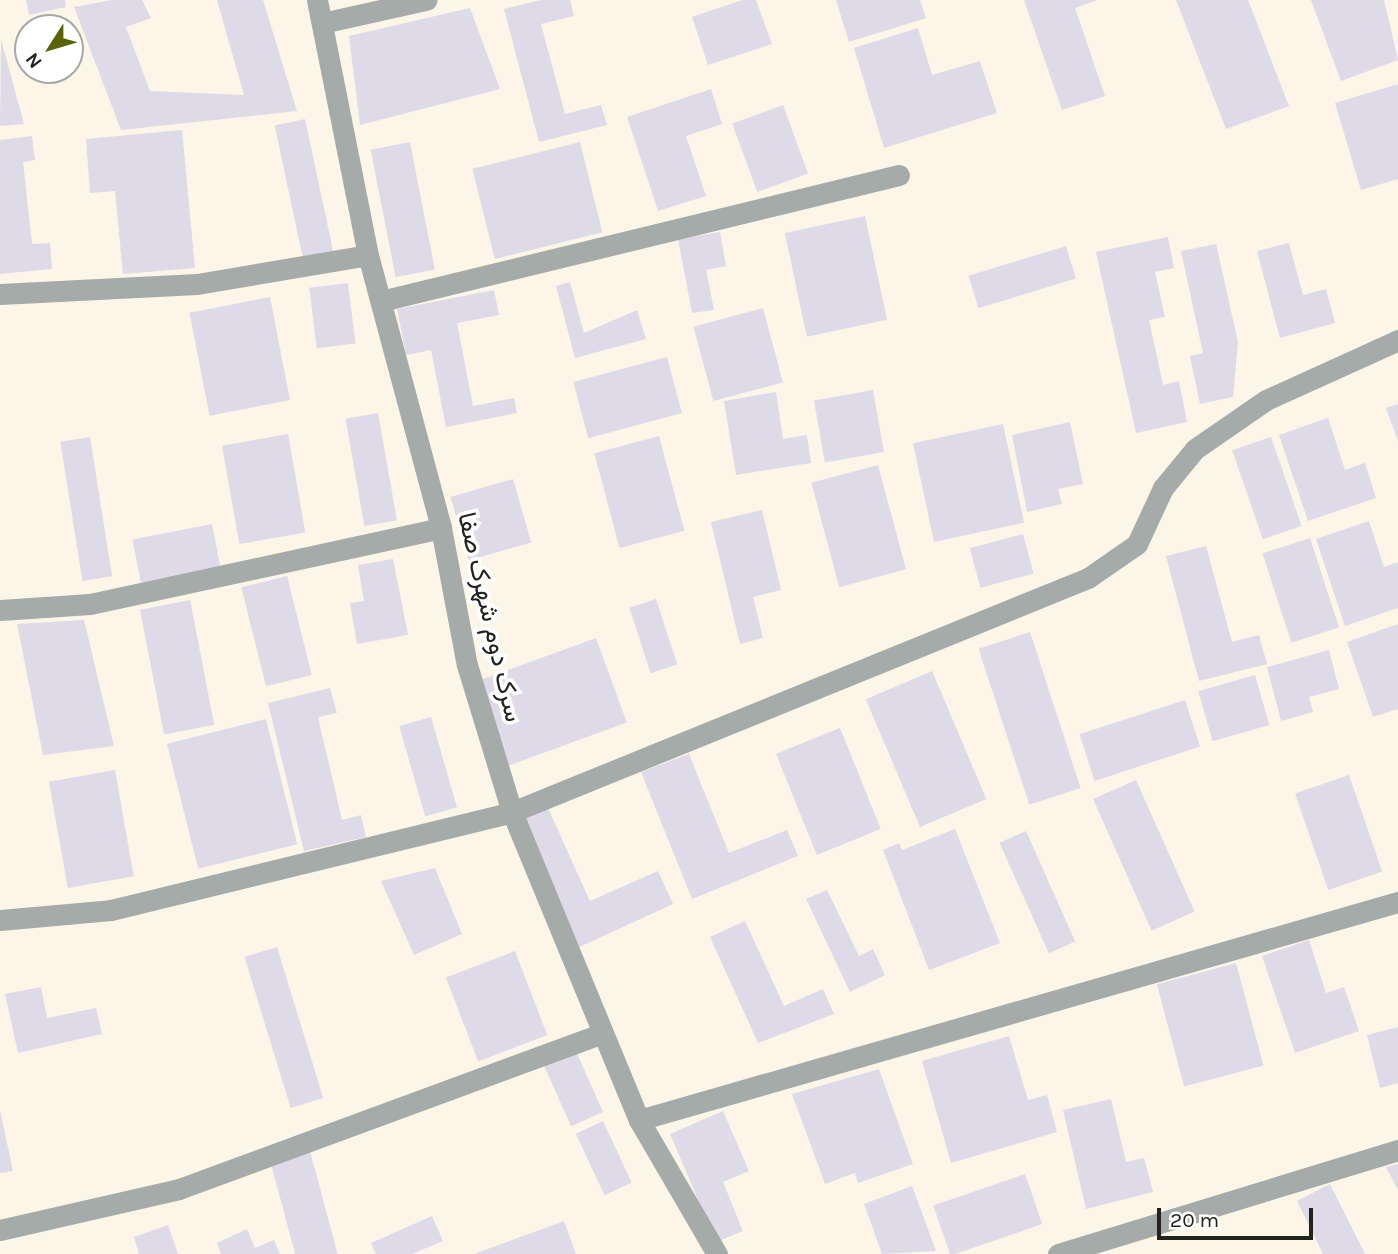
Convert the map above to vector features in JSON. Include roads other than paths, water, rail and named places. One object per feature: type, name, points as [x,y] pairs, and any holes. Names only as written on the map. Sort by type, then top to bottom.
[{"type":"street","name":"سرک دوم شهرک صفا","points":[[317,0],[368,255],[441,528],[467,665],[512,812],[639,1120],[717,1254]]},
{"type":"street","points":[[322,23],[426,0]]},
{"type":"street","points":[[381,301],[899,175]]},
{"type":"street","points":[[0,294],[197,284],[368,255]]},
{"type":"street","points":[[0,920],[111,910],[512,812],[1088,578],[1137,544],[1163,488],[1195,449],[1266,400],[1398,340]]},
{"type":"street","points":[[0,610],[90,604],[441,528]]},
{"type":"street","points":[[639,1120],[1398,902]]},
{"type":"street","points":[[0,1230],[179,1189],[602,1033]]},
{"type":"street","points":[[1058,1254],[1398,1150]]}]
